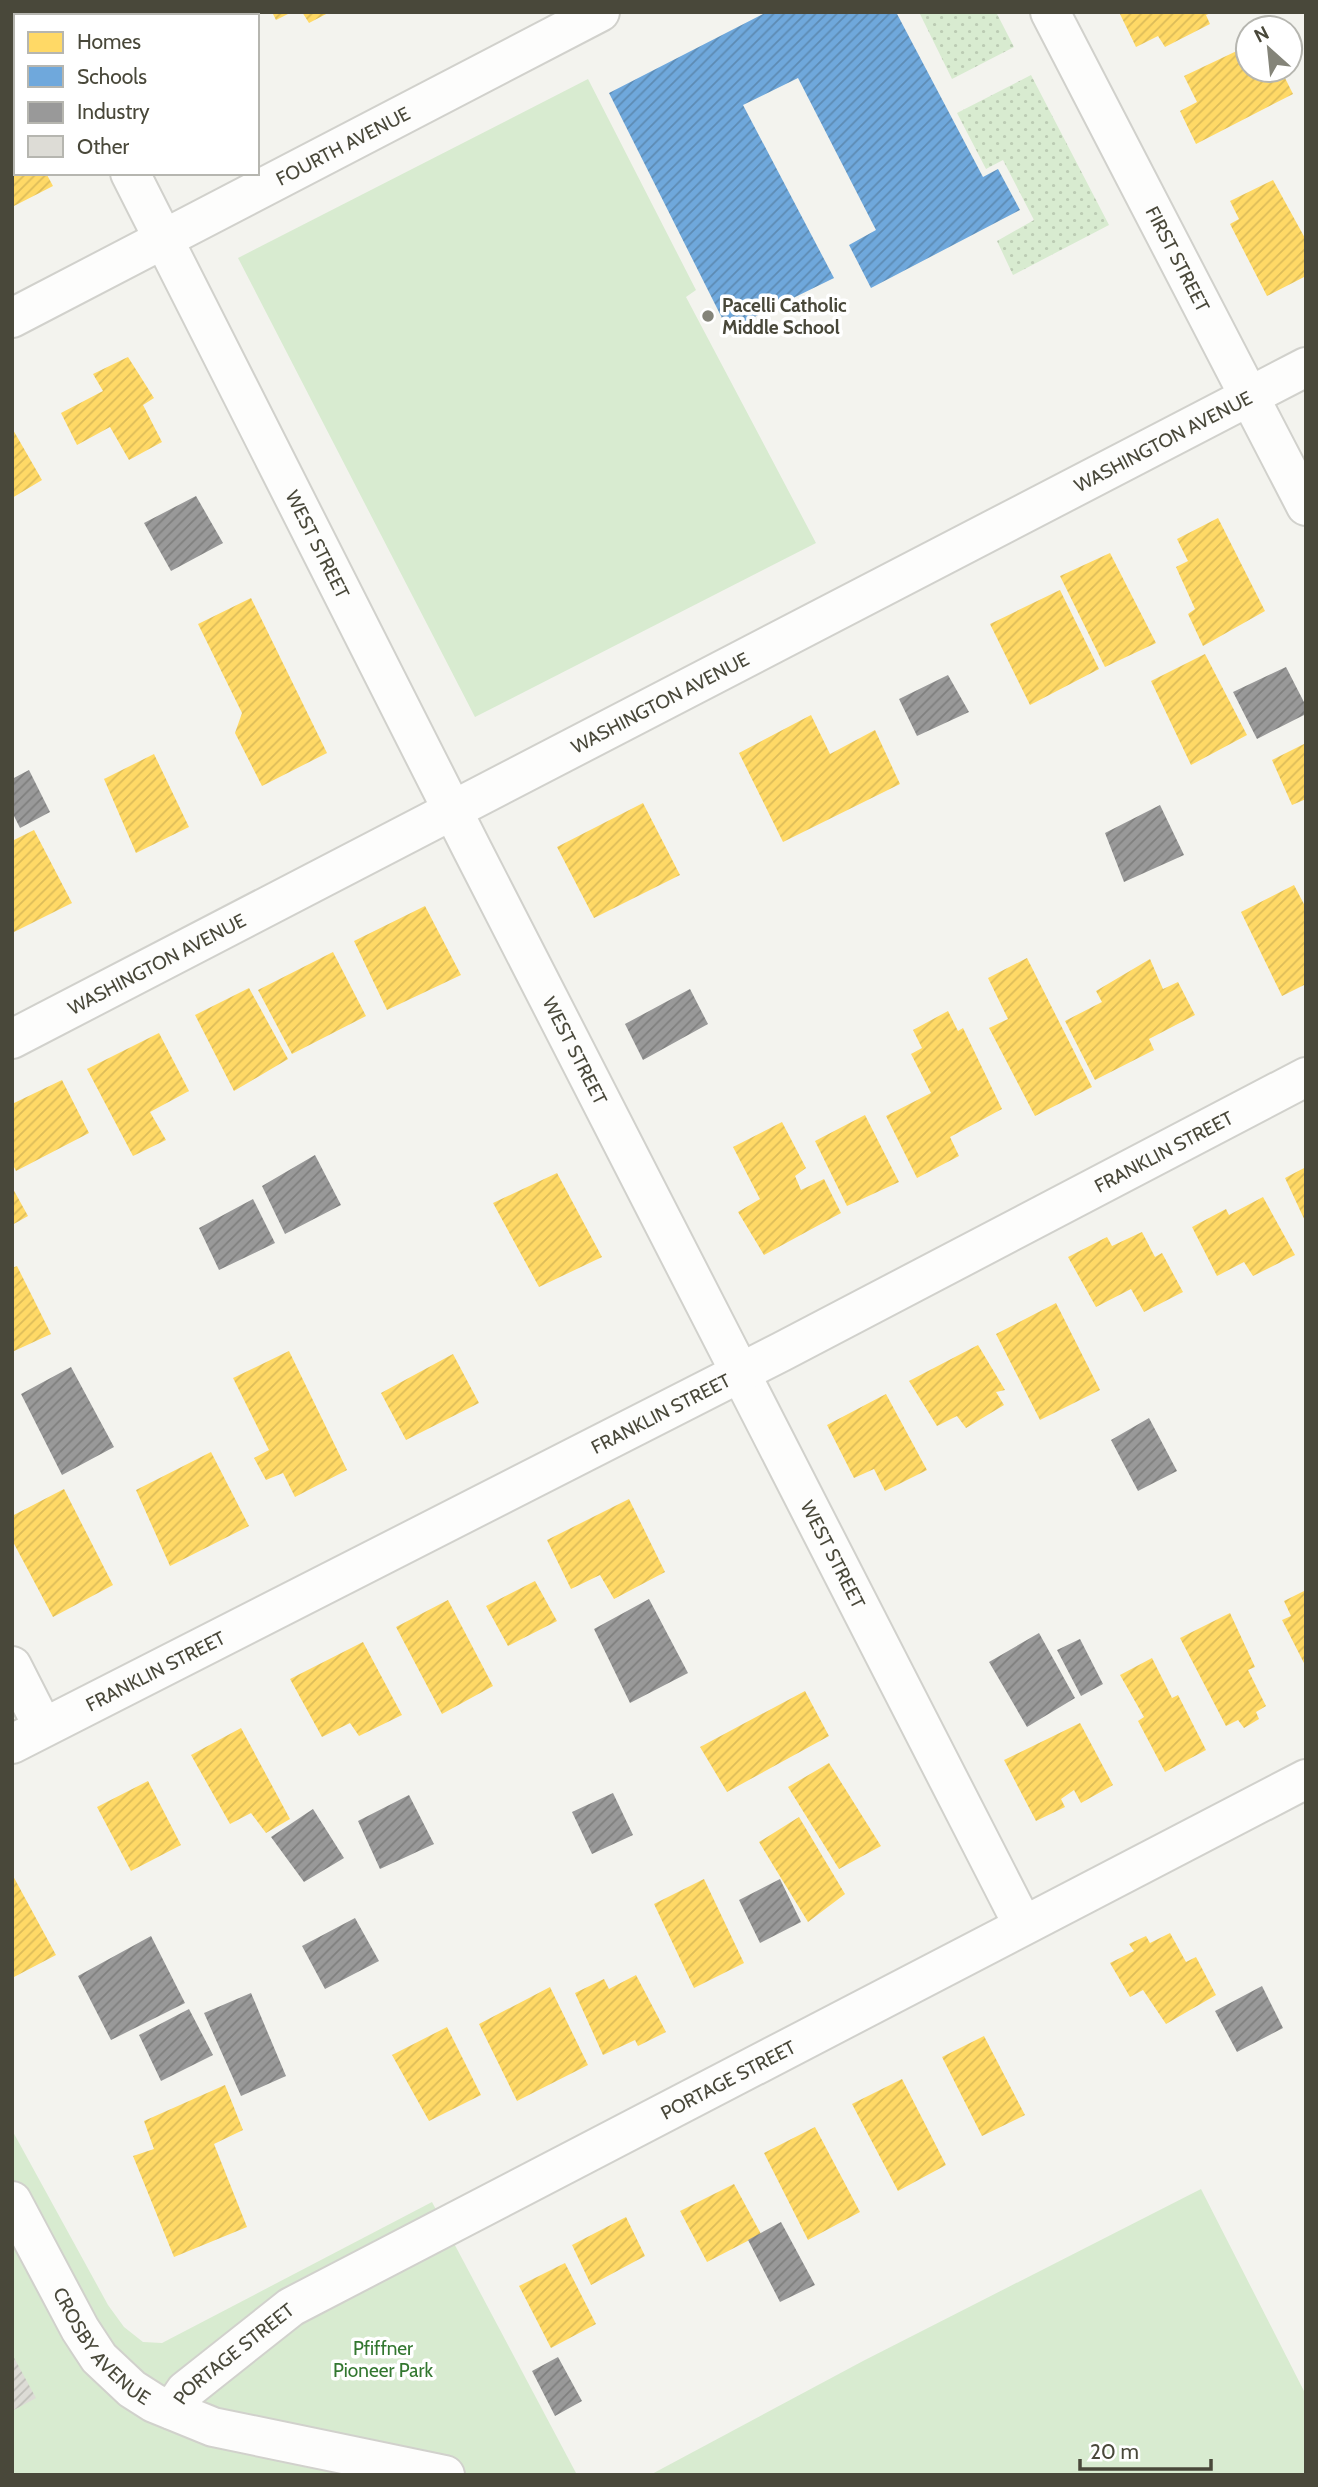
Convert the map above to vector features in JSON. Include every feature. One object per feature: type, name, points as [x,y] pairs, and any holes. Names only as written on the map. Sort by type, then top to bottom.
[{"type":"street","name":"FOURTH AVENUE","points":[[12,318],[600,12]]},
{"type":"street","name":"FIRST STREET","points":[[1050,12],[1306,506]]},
{"type":"street","name":"WEST STREET","points":[[131,175],[453,812],[1023,1925]]},
{"type":"street","name":"WASHINGTON AVENUE","points":[[12,1039],[1306,367]]},
{"type":"street","name":"FRANKLIN STREET","points":[[28,1736],[740,1373],[1306,1077]]},
{"type":"street","points":[[12,1666],[28,1736]]},
{"type":"street","name":"PORTAGE STREET","points":[[172,2410],[185,2391],[291,2307],[1306,1779]]},
{"type":"street","name":"CROSBY AVENUE","points":[[12,2201],[80,2329],[99,2358],[132,2389],[154,2403],[213,2427],[445,2475]]},
{"type":"green space","points":[[919,12],[996,12],[1014,47],[952,79]]},
{"type":"green space","points":[[1031,75],[1109,225],[1013,275],[997,241],[1034,220],[1003,160],[986,169],[957,113]]},
{"type":"green space","points":[[588,79],[696,290],[686,297],[816,543],[475,717],[238,258]]},
{"type":"green space","name":"Pfiffner Pioneer Park","points":[[12,2130],[108,2305],[124,2327],[143,2342],[162,2343],[432,2202],[576,2473],[582,2475],[12,2475]]},
{"type":"green space","points":[[1201,2189],[1306,2395],[1306,2475],[650,2475],[863,2361]]},
{"type":"building: Homes","points":[[272,12],[292,12],[276,20]]},
{"type":"building: Homes","points":[[302,12],[330,12],[309,23]]},
{"type":"building: Homes","points":[[1119,12],[1213,12],[1206,15],[1210,24],[1165,47],[1158,36],[1136,47]]},
{"type":"building: Homes","points":[[1234,52],[1234,84],[1288,84],[1293,94],[1196,144],[1180,111],[1197,102],[1184,76]]},
{"type":"building: Homes","points":[[12,111],[14,175],[47,175],[53,186],[12,207]]},
{"type":"building: Homes","points":[[1273,180],[1306,240],[1306,276],[1267,296],[1230,224],[1239,219],[1230,201]]},
{"type":"building: Homes","points":[[128,357],[154,398],[143,405],[162,442],[129,460],[110,427],[77,445],[61,413],[103,391],[93,374]]},
{"type":"building: Homes","points":[[12,428],[42,480],[12,498]]},
{"type":"building: Homes","points":[[1218,518],[1265,611],[1203,646],[1188,614],[1195,609],[1176,567],[1188,561],[1177,539]]},
{"type":"building: Homes","points":[[1110,553],[1156,643],[1105,667],[1060,576]]},
{"type":"building: Homes","points":[[1060,590],[1099,669],[1030,705],[990,624]]},
{"type":"building: Homes","points":[[251,598],[327,753],[262,786],[235,733],[242,713],[198,624]]},
{"type":"building: Homes","points":[[1205,654],[1247,735],[1191,765],[1151,681]]},
{"type":"building: Homes","points":[[811,715],[830,754],[875,730],[900,784],[783,842],[739,753]]},
{"type":"building: Homes","points":[[1306,743],[1306,799],[1292,805],[1272,760]]},
{"type":"building: Homes","points":[[154,754],[189,827],[136,853],[104,779]]},
{"type":"building: Homes","points":[[643,803],[680,875],[594,918],[557,847]]},
{"type":"building: Homes","points":[[34,830],[72,903],[12,933],[12,841]]},
{"type":"building: Homes","points":[[1294,885],[1306,908],[1306,984],[1282,996],[1241,912]]},
{"type":"building: Homes","points":[[425,906],[461,975],[387,1010],[354,941]]},
{"type":"building: Homes","points":[[333,952],[366,1016],[292,1054],[258,990]]},
{"type":"building: Homes","points":[[1027,958],[1092,1087],[1035,1116],[989,1028],[1008,1019],[988,978]]},
{"type":"building: Homes","points":[[1150,959],[1163,989],[1178,982],[1195,1015],[1149,1039],[1154,1050],[1095,1080],[1065,1021],[1102,1002],[1096,991]]},
{"type":"building: Homes","points":[[249,988],[288,1059],[234,1091],[195,1015]]},
{"type":"building: Homes","points":[[948,1011],[958,1031],[963,1028],[1002,1109],[950,1137],[959,1156],[917,1178],[886,1116],[931,1093],[911,1054],[922,1048],[913,1030]]},
{"type":"building: Homes","points":[[159,1033],[189,1091],[150,1112],[166,1140],[133,1156],[87,1069]]},
{"type":"building: Homes","points":[[62,1080],[89,1133],[16,1171],[12,1163],[12,1104]]},
{"type":"building: Homes","points":[[865,1115],[899,1182],[847,1206],[815,1141]]},
{"type":"building: Homes","points":[[782,1122],[806,1168],[795,1176],[801,1190],[824,1179],[841,1213],[764,1255],[738,1212],[760,1199],[733,1147]]},
{"type":"building: Homes","points":[[1306,1167],[1306,1223],[1285,1178]]},
{"type":"building: Homes","points":[[557,1173],[602,1257],[539,1287],[493,1203]]},
{"type":"building: Homes","points":[[12,1187],[28,1216],[12,1225]]},
{"type":"building: Homes","points":[[1263,1197],[1295,1255],[1253,1276],[1244,1262],[1217,1276],[1192,1227],[1226,1209],[1229,1215]]},
{"type":"building: Homes","points":[[1142,1232],[1155,1257],[1162,1253],[1183,1292],[1144,1312],[1131,1289],[1096,1307],[1068,1257],[1107,1237],[1112,1246]]},
{"type":"building: Homes","points":[[17,1266],[51,1334],[12,1352],[12,1268]]},
{"type":"building: Homes","points":[[1056,1303],[1100,1390],[1040,1420],[996,1334]]},
{"type":"building: Homes","points":[[978,1345],[1005,1390],[996,1392],[1004,1405],[966,1428],[957,1416],[937,1426],[909,1381]]},
{"type":"building: Homes","points":[[289,1351],[347,1470],[295,1497],[283,1473],[266,1480],[254,1458],[269,1450],[233,1378]]},
{"type":"building: Homes","points":[[453,1354],[479,1403],[406,1440],[381,1393]]},
{"type":"building: Homes","points":[[886,1394],[927,1470],[885,1491],[874,1469],[854,1478],[827,1425]]},
{"type":"building: Homes","points":[[211,1452],[249,1526],[170,1566],[136,1490]]},
{"type":"building: Homes","points":[[64,1489],[113,1585],[53,1617],[12,1540],[12,1516]]},
{"type":"building: Homes","points":[[629,1499],[665,1572],[614,1599],[600,1575],[571,1589],[547,1540]]},
{"type":"building: Homes","points":[[535,1581],[557,1621],[508,1646],[486,1606]]},
{"type":"building: Homes","points":[[1306,1590],[1306,1667],[1282,1620],[1291,1616],[1284,1601]]},
{"type":"building: Homes","points":[[448,1600],[493,1686],[442,1714],[396,1627]]},
{"type":"building: Homes","points":[[1230,1613],[1255,1667],[1248,1670],[1266,1706],[1256,1712],[1259,1719],[1244,1728],[1238,1720],[1226,1726],[1180,1638]]},
{"type":"building: Homes","points":[[363,1642],[402,1715],[359,1736],[350,1723],[322,1737],[290,1679]]},
{"type":"building: Homes","points":[[1152,1658],[1172,1698],[1178,1695],[1206,1750],[1165,1772],[1138,1721],[1144,1717],[1120,1675]]},
{"type":"building: Homes","points":[[805,1691],[829,1736],[727,1792],[700,1747]]},
{"type":"building: Homes","points":[[1080,1723],[1113,1785],[1081,1803],[1074,1790],[1061,1799],[1065,1807],[1036,1821],[1004,1760]]},
{"type":"building: Homes","points":[[241,1728],[290,1819],[266,1833],[251,1813],[230,1824],[191,1755]]},
{"type":"building: Homes","points":[[829,1763],[881,1846],[839,1869],[788,1787]]},
{"type":"building: Homes","points":[[148,1781],[181,1845],[131,1871],[97,1807]]},
{"type":"building: Homes","points":[[799,1817],[845,1894],[808,1922],[759,1842]]},
{"type":"building: Homes","points":[[12,1874],[56,1955],[14,1977],[12,1974]]},
{"type":"building: Homes","points":[[704,1879],[744,1963],[694,1988],[654,1904]]},
{"type":"building: Homes","points":[[1170,1933],[1186,1962],[1196,1957],[1216,1995],[1166,2024],[1143,1990],[1130,1997],[1110,1963],[1134,1951],[1129,1944],[1146,1936],[1150,1943]]},
{"type":"building: Homes","points":[[636,1975],[666,2032],[638,2046],[635,2040],[603,2055],[575,1993],[604,1979],[609,1989]]},
{"type":"building: Homes","points":[[550,1987],[588,2065],[517,2101],[479,2024]]},
{"type":"building: Homes","points":[[447,2027],[481,2095],[429,2121],[392,2055]]},
{"type":"building: Homes","points":[[984,2036],[1025,2115],[982,2136],[942,2057]]},
{"type":"building: Homes","points":[[902,2079],[946,2165],[898,2191],[852,2104]]},
{"type":"building: Homes","points":[[225,2085],[243,2130],[214,2144],[247,2227],[174,2257],[133,2156],[154,2149],[144,2121]]},
{"type":"building: Homes","points":[[815,2127],[860,2212],[808,2240],[764,2153]]},
{"type":"building: Homes","points":[[734,2184],[761,2234],[707,2262],[680,2211]]},
{"type":"building: Homes","points":[[626,2217],[645,2256],[591,2285],[572,2245]]},
{"type":"building: Homes","points":[[565,2263],[596,2324],[551,2348],[519,2286]]},
{"type":"building: Schools","points":[[767,12],[896,12],[983,177],[998,169],[1020,210],[871,288],[849,245],[876,230],[798,78],[743,105],[834,278],[728,330],[609,93]]},
{"type":"building: Industry","points":[[196,496],[223,543],[171,571],[144,523]]},
{"type":"building: Industry","points":[[1286,667],[1306,706],[1306,714],[1257,739],[1233,692]]},
{"type":"building: Industry","points":[[948,675],[969,712],[917,736],[899,699]]},
{"type":"building: Industry","points":[[29,770],[50,812],[20,828],[12,812],[12,779]]},
{"type":"building: Industry","points":[[1160,805],[1184,855],[1124,882],[1105,833]]},
{"type":"building: Industry","points":[[690,989],[708,1024],[643,1060],[625,1024]]},
{"type":"building: Industry","points":[[315,1155],[341,1205],[285,1234],[262,1186]]},
{"type":"building: Industry","points":[[253,1199],[275,1243],[219,1270],[199,1228]]},
{"type":"building: Industry","points":[[71,1367],[114,1447],[62,1475],[21,1394]]},
{"type":"building: Industry","points":[[1149,1418],[1177,1471],[1138,1491],[1111,1440]]},
{"type":"building: Industry","points":[[649,1599],[688,1673],[630,1703],[594,1629]]},
{"type":"building: Industry","points":[[1039,1633],[1075,1698],[1027,1727],[989,1662]]},
{"type":"building: Industry","points":[[1080,1639],[1103,1684],[1081,1696],[1057,1650]]},
{"type":"building: Industry","points":[[613,1793],[633,1835],[592,1854],[572,1812]]},
{"type":"building: Industry","points":[[409,1795],[434,1844],[380,1869],[358,1821]]},
{"type":"building: Industry","points":[[313,1809],[344,1858],[304,1882],[271,1837]]},
{"type":"building: Industry","points":[[780,1879],[801,1922],[760,1943],[739,1900]]},
{"type":"building: Industry","points":[[355,1918],[379,1961],[325,1989],[302,1946]]},
{"type":"building: Industry","points":[[151,1936],[185,2003],[111,2040],[78,1976]]},
{"type":"building: Industry","points":[[1262,1986],[1283,2028],[1237,2052],[1215,2011]]},
{"type":"building: Industry","points":[[251,1993],[286,2076],[241,2096],[204,2013]]},
{"type":"building: Industry","points":[[189,2009],[213,2055],[161,2081],[139,2035]]},
{"type":"building: Industry","points":[[781,2222],[815,2285],[780,2302],[748,2240]]},
{"type":"building: Industry","points":[[558,2357],[582,2401],[555,2416],[532,2371]]},
{"type":"building: Other","points":[[12,2354],[36,2398],[12,2411]]},
{"type":"place","name":"Pacelli Catholic Middle School","points":[[708,316]]}]
